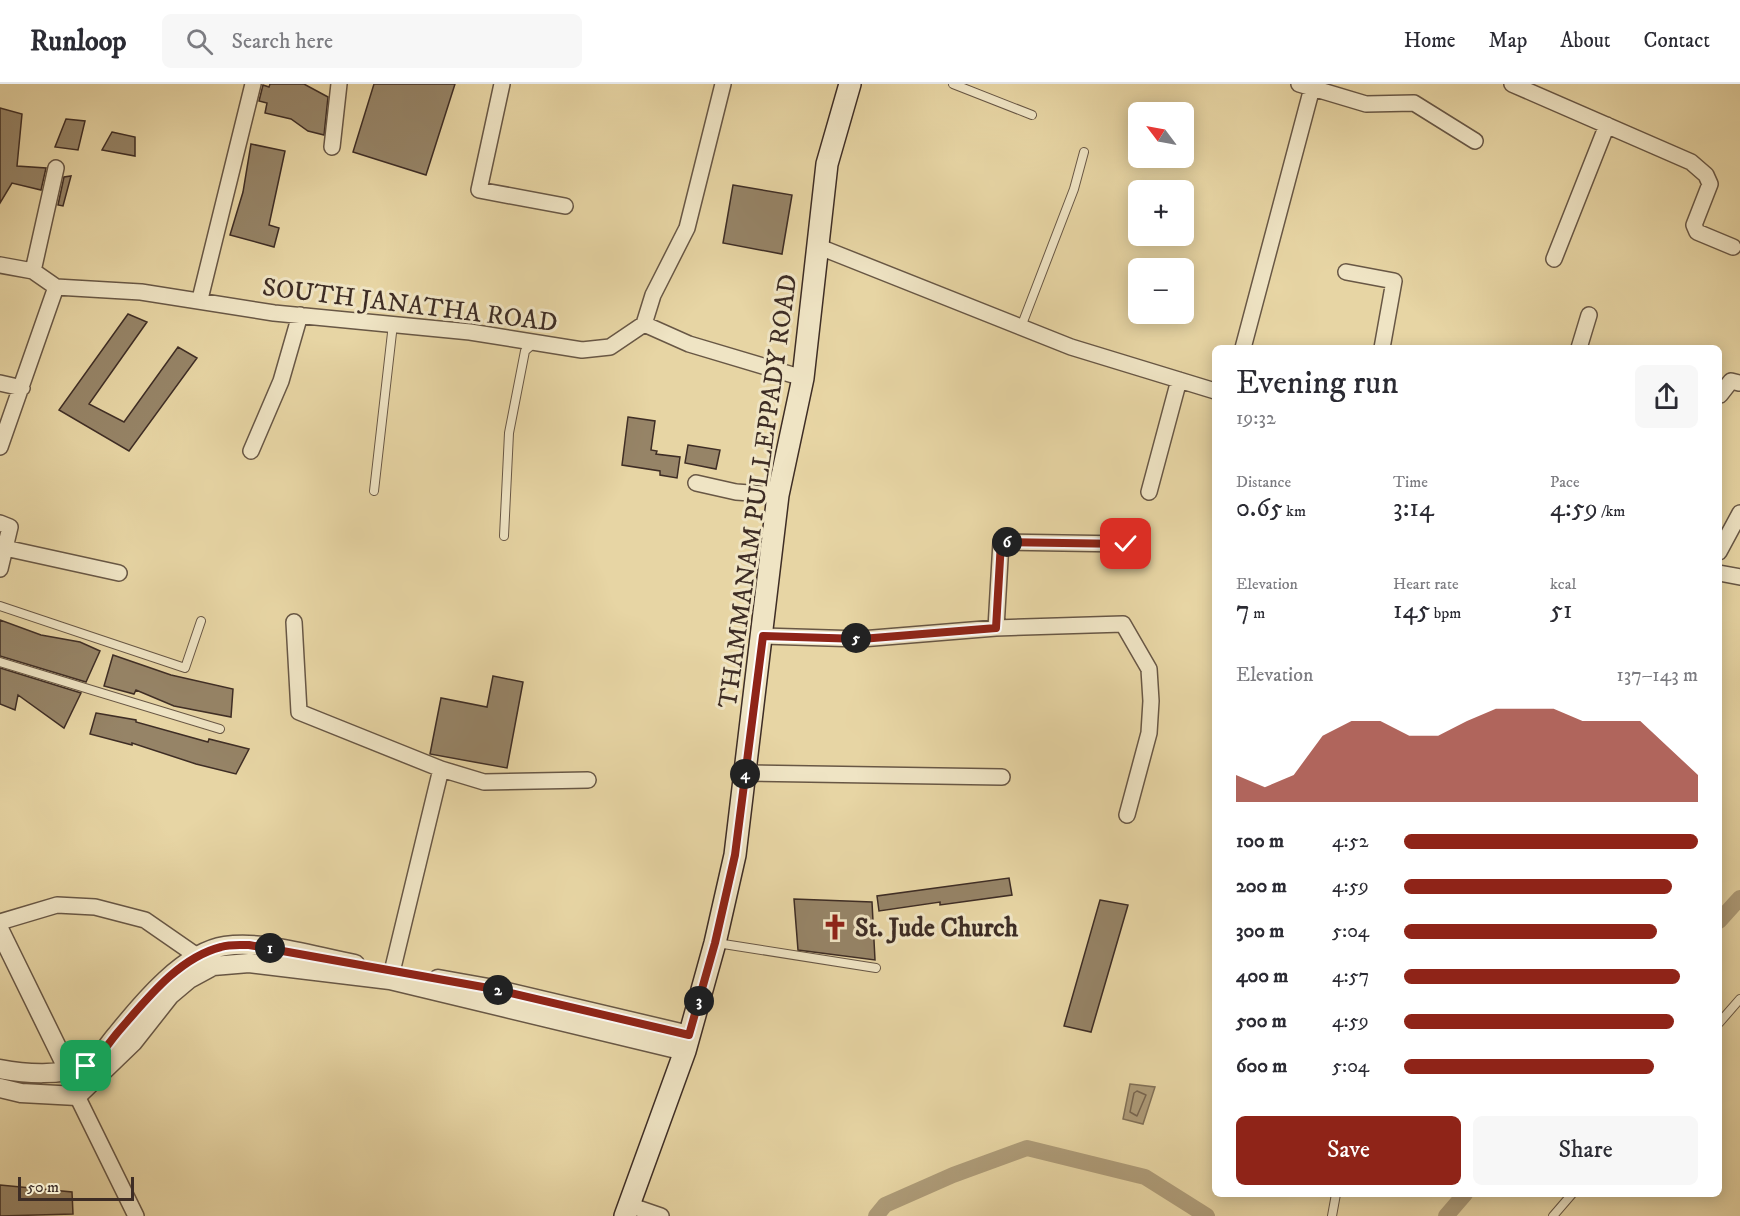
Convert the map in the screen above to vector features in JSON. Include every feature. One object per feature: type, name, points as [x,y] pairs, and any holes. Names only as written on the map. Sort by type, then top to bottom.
[{"type":"main road","name":"THAMMANAM PULLEPPADY ROAD","points":[[627,1211],[687,1043],[715,943],[735,855],[763,636],[778,495],[804,378],[827,164],[850,84]]},
{"type":"street","points":[[200,299],[253,84]]},
{"type":"street","points":[[332,147],[339,84]]},
{"type":"street","points":[[502,84],[479,190],[565,206]]},
{"type":"street","points":[[723,84],[687,228],[653,295],[644,324],[689,344],[804,378]]},
{"type":"street","points":[[1512,84],[1691,162],[1706,175],[1710,184],[1694,225],[1697,232],[1733,247]]},
{"type":"street","points":[[1244,345],[1306,86],[1366,104],[1414,103],[1475,141]]},
{"type":"street","points":[[1554,259],[1607,125]]},
{"type":"street","points":[[33,271],[56,168]]},
{"type":"street","points":[[817,246],[1071,347],[1212,390]]},
{"type":"street","points":[[0,265],[33,271],[56,287],[0,447]]},
{"type":"street","points":[[1347,272],[1394,281],[1383,345]]},
{"type":"street","name":"SOUTH JANATHA ROAD","points":[[56,287],[141,292],[200,299],[300,315],[470,332],[582,350],[610,347],[644,324]]},
{"type":"street","points":[[251,451],[281,381],[300,315]]},
{"type":"street","points":[[1580,345],[1589,315]]},
{"type":"street","points":[[1149,492],[1179,380]]},
{"type":"street","points":[[1722,392],[1731,381],[1740,383]]},
{"type":"street","points":[[0,383],[22,388]]},
{"type":"street","points":[[696,483],[736,492],[778,495]]},
{"type":"street","points":[[1722,546],[1740,513]]},
{"type":"street","points":[[0,523],[10,527],[0,569]]},
{"type":"street","points":[[996,628],[1001,542],[1126,544]]},
{"type":"street","points":[[5,548],[119,573]]},
{"type":"street","points":[[1722,574],[1740,577]]},
{"type":"street","points":[[294,622],[299,712],[441,769],[484,782],[588,780]]},
{"type":"street","points":[[763,636],[861,639],[996,628],[1123,624],[1149,669],[1151,701],[1149,733],[1127,815]]},
{"type":"street","points":[[391,975],[441,769]]},
{"type":"street","points":[[745,773],[1002,777]]},
{"type":"street","points":[[136,1216],[77,1096],[71,1070],[0,923],[57,905],[95,907],[145,920],[197,956]]},
{"type":"street","points":[[0,1069],[23,1073],[71,1070],[97,1060],[117,1033],[176,971],[197,956],[223,946],[249,945],[391,975]]},
{"type":"street","points":[[0,1088],[21,1093],[77,1096],[133,1041],[170,995],[189,979],[213,966],[249,963],[391,975],[494,989],[687,1043]]},
{"type":"street","points":[[627,1211],[661,1216]]},
{"type":"lane","points":[[953,84],[1032,115]]},
{"type":"lane","points":[[1021,327],[1074,189],[1084,152]]},
{"type":"lane","points":[[374,491],[393,324]]},
{"type":"lane","points":[[504,536],[509,433],[525,351],[535,343]]},
{"type":"lane","points":[[0,606],[185,668],[201,621]]},
{"type":"lane","points":[[0,662],[220,729]]},
{"type":"lane","points":[[715,943],[876,968]]},
{"type":"lane","points":[[1722,1020],[1740,999]]},
{"type":"lane","points":[[1332,1216],[1335,1197]]},
{"type":"lane","points":[[1553,1216],[1569,1197]]},
{"type":"water","points":[[1130,1084],[1155,1087],[1143,1124],[1123,1119]]},
{"type":"building","points":[[270,84],[304,84],[328,97],[324,135],[308,131],[291,119],[265,113],[267,103],[259,101],[263,85],[269,87]]},
{"type":"building","points":[[374,84],[455,84],[426,175],[353,152]]},
{"type":"building","points":[[0,108],[22,114],[17,166],[46,168],[41,190],[12,183],[0,203]]},
{"type":"building","points":[[66,119],[85,121],[78,150],[55,147]]},
{"type":"building","points":[[112,132],[135,137],[135,156],[102,150]]},
{"type":"building","points":[[251,144],[285,151],[269,225],[279,228],[274,247],[230,235],[243,192]]},
{"type":"building","points":[[71,176],[63,206],[58,205],[64,177]]},
{"type":"building","points":[[733,185],[792,195],[782,254],[723,243]]},
{"type":"building","points":[[128,314],[147,322],[89,404],[124,422],[178,347],[197,358],[129,451],[59,410]]},
{"type":"building","points":[[628,417],[655,421],[651,450],[657,451],[656,454],[680,457],[677,478],[660,475],[660,471],[622,465]]},
{"type":"building","points":[[688,445],[720,450],[716,469],[685,463]]},
{"type":"building","points":[[0,620],[41,635],[80,642],[100,651],[86,682],[0,656]]},
{"type":"building","points":[[113,655],[171,675],[233,689],[231,717],[174,706],[136,690],[134,694],[104,686]]},
{"type":"building","points":[[0,668],[81,693],[64,728],[18,695],[15,710],[0,704]]},
{"type":"building","points":[[493,676],[523,682],[507,768],[430,754],[441,698],[487,707]]},
{"type":"building","points":[[96,713],[136,720],[136,722],[208,742],[209,739],[249,749],[236,774],[196,764],[132,743],[132,745],[90,734]]},
{"type":"building","points":[[1009,878],[1012,895],[879,911],[877,896]]},
{"type":"building","name":"St. Jude Church","points":[[794,899],[872,902],[875,960],[798,950]]},
{"type":"building","points":[[1100,900],[1128,905],[1091,1032],[1064,1026]]},
{"type":"building","points":[[0,1185],[72,1192],[73,1214],[0,1216]]},
{"type":"waterway","points":[[1722,918],[1740,898]]},
{"type":"waterway","points":[[876,1216],[885,1205],[953,1175],[1027,1148],[1145,1177],[1207,1216]]},
{"type":"waterway","points":[[1446,1216],[1462,1197]]},
{"type":"place","name":"St. Jude Church","points":[[835,927]]},
{"type":"route","points":[[86,1066],[97,1060],[117,1033],[176,971],[197,956],[223,946],[249,945],[494,989],[689,1035],[715,943],[735,855],[763,636],[861,639],[996,628],[1001,542],[1126,544]]}]
